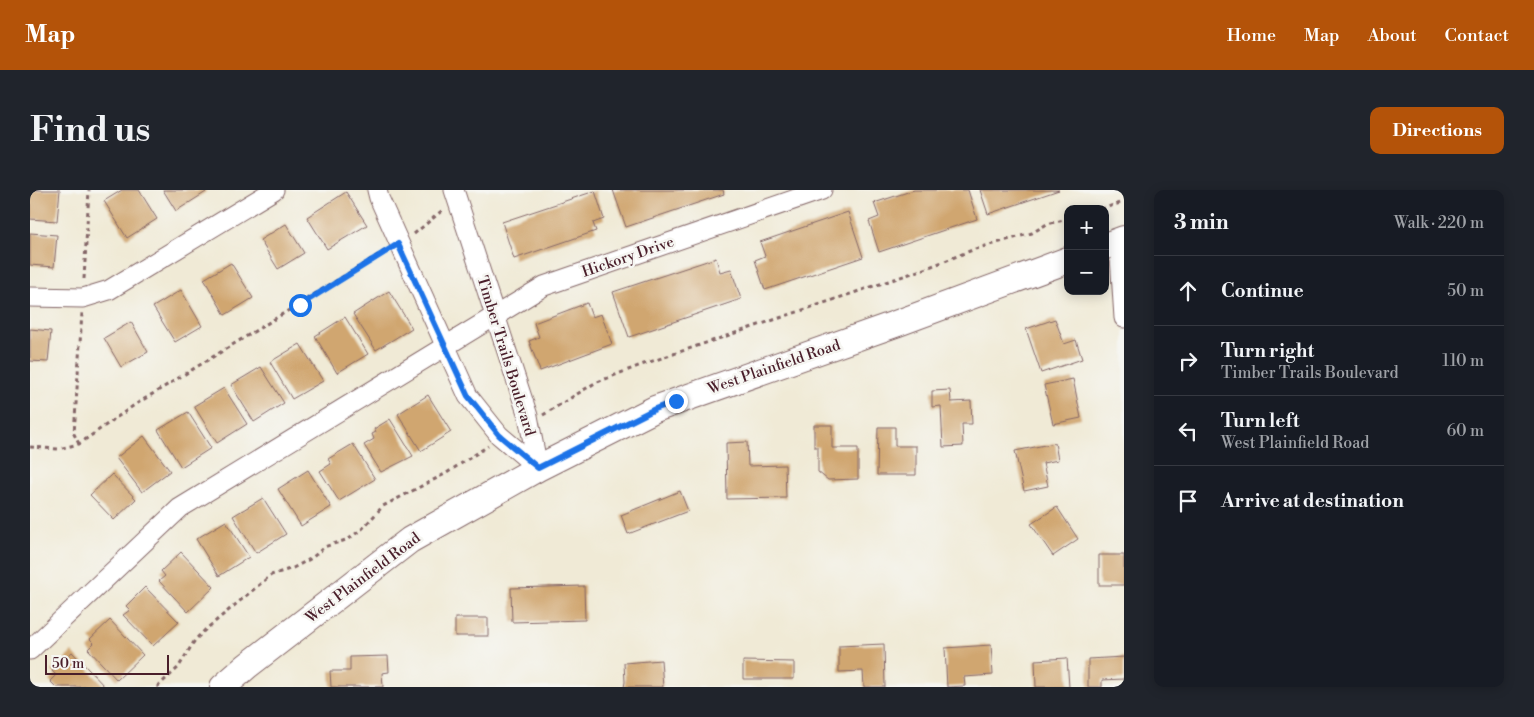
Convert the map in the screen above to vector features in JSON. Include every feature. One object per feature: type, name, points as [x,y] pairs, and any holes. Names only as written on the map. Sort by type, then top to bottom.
[{"type":"main road","name":"West Plainfield Road","points":[[224,687],[247,666],[410,540],[538,468],[655,409],[1064,261]]},
{"type":"street","points":[[30,297],[82,298],[110,290],[274,190]]},
{"type":"street","name":"Timber Trails Boulevard","points":[[377,190],[378,198],[398,244],[468,396],[499,435],[538,468]]},
{"type":"street","name":"Hickory Drive","points":[[30,650],[180,508],[544,286],[822,190]]},
{"type":"street","name":"Timber Trails Boulevard","points":[[457,197],[528,416],[538,468]]},
{"type":"street","points":[[1116,242],[1124,318]]},
{"type":"path","points":[[79,444],[74,434],[89,190]]},
{"type":"path","points":[[30,447],[58,449],[79,444],[132,406],[409,238],[457,197]]},
{"type":"path","points":[[1109,207],[1124,202]]},
{"type":"building","points":[[30,190],[60,190],[57,221],[30,219]]},
{"type":"building","points":[[122,190],[139,190],[157,219],[127,238],[104,201]]},
{"type":"building","points":[[163,190],[205,190],[206,192],[176,211]]},
{"type":"building","points":[[613,190],[723,190],[724,194],[626,227]]},
{"type":"building","points":[[914,190],[968,190],[977,219],[879,252],[869,221],[879,217],[874,203]]},
{"type":"building","points":[[980,190],[1059,190],[988,214]]},
{"type":"building","points":[[595,191],[604,219],[593,223],[596,231],[514,259],[502,222]]},
{"type":"building","points":[[346,192],[367,225],[327,249],[307,217]]},
{"type":"building","points":[[848,212],[863,257],[765,290],[755,260],[765,256],[760,242]]},
{"type":"building","points":[[286,224],[304,253],[278,269],[260,240]]},
{"type":"building","points":[[30,233],[57,235],[54,267],[30,265]]},
{"type":"building","points":[[716,258],[720,272],[731,269],[741,299],[629,337],[613,292]]},
{"type":"building","points":[[231,263],[253,298],[225,315],[204,279]]},
{"type":"building","points":[[181,290],[202,326],[175,342],[153,307]]},
{"type":"building","points":[[389,291],[412,328],[376,350],[353,314]]},
{"type":"building","points":[[587,303],[592,317],[601,314],[612,344],[540,371],[529,341],[539,337],[534,323]]},
{"type":"building","points":[[345,317],[368,354],[337,373],[315,336]]},
{"type":"building","points":[[1055,319],[1064,344],[1076,340],[1082,359],[1041,373],[1026,329]]},
{"type":"building","points":[[131,322],[148,352],[121,367],[104,338]]},
{"type":"building","points":[[30,329],[51,331],[48,362],[30,361]]},
{"type":"building","points":[[300,344],[323,381],[292,399],[270,362]]},
{"type":"building","points":[[261,367],[284,403],[254,422],[231,385]]},
{"type":"building","points":[[1073,379],[1081,418],[1053,424],[1044,385]]},
{"type":"building","points":[[224,388],[247,424],[217,443],[194,406]]},
{"type":"building","points":[[950,390],[951,402],[971,401],[972,424],[962,424],[963,446],[943,447],[941,406],[932,407],[932,391]]},
{"type":"building","points":[[428,395],[451,432],[421,451],[398,414]]},
{"type":"building","points":[[188,412],[211,448],[181,467],[158,430]]},
{"type":"building","points":[[390,419],[413,456],[381,472],[364,445],[374,439],[372,434],[376,432],[374,429]]},
{"type":"building","points":[[814,425],[832,425],[832,448],[858,448],[858,479],[828,480],[818,472],[818,447],[814,447]]},
{"type":"building","points":[[878,427],[895,427],[895,446],[916,446],[916,475],[877,475]]},
{"type":"building","points":[[144,436],[170,471],[142,492],[116,458]]},
{"type":"building","points":[[747,442],[748,466],[785,465],[786,498],[727,499],[726,443]]},
{"type":"building","points":[[1055,443],[1058,460],[1043,463],[1048,486],[1024,491],[1015,451]]},
{"type":"building","points":[[353,444],[375,479],[339,501],[320,471],[331,464],[328,459]]},
{"type":"building","points":[[308,470],[331,507],[301,526],[278,489]]},
{"type":"building","points":[[112,474],[136,499],[114,520],[90,495]]},
{"type":"building","points":[[680,491],[688,511],[628,534],[621,515]]},
{"type":"building","points":[[263,498],[286,534],[256,553],[233,516]]},
{"type":"building","points":[[1057,507],[1078,539],[1053,556],[1031,524]]},
{"type":"building","points":[[226,521],[249,557],[219,576],[196,539]]},
{"type":"building","points":[[181,552],[214,587],[188,612],[159,581],[165,576],[161,571]]},
{"type":"building","points":[[1099,555],[1124,555],[1124,585],[1099,585]]},
{"type":"building","points":[[584,586],[585,620],[512,622],[511,588]]},
{"type":"building","points":[[145,587],[179,622],[153,646],[123,615],[130,610],[126,606]]},
{"type":"building","points":[[455,618],[488,618],[488,636],[455,636]]},
{"type":"building","points":[[110,620],[143,655],[117,680],[88,649],[94,643],[90,639]]},
{"type":"building","points":[[884,644],[885,687],[864,687],[863,671],[839,672],[839,646]]},
{"type":"building","points":[[991,645],[993,675],[964,677],[965,686],[947,687],[945,648]]},
{"type":"building","points":[[72,652],[105,687],[56,687],[50,681],[56,675],[52,671]]},
{"type":"building","points":[[388,656],[389,672],[382,673],[383,687],[331,687],[330,671],[350,671],[350,657]]},
{"type":"building","points":[[1124,657],[1124,679],[1102,680],[1102,687],[1088,687],[1088,659]]},
{"type":"building","points":[[1067,658],[1069,687],[1036,687],[1035,660]]},
{"type":"building","points":[[661,660],[663,687],[624,687],[624,663]]},
{"type":"building","points":[[743,661],[794,662],[794,679],[743,679]]},
{"type":"route","points":[[300,305],[398,244],[468,396],[499,435],[538,468],[655,409],[676,401]]}]
